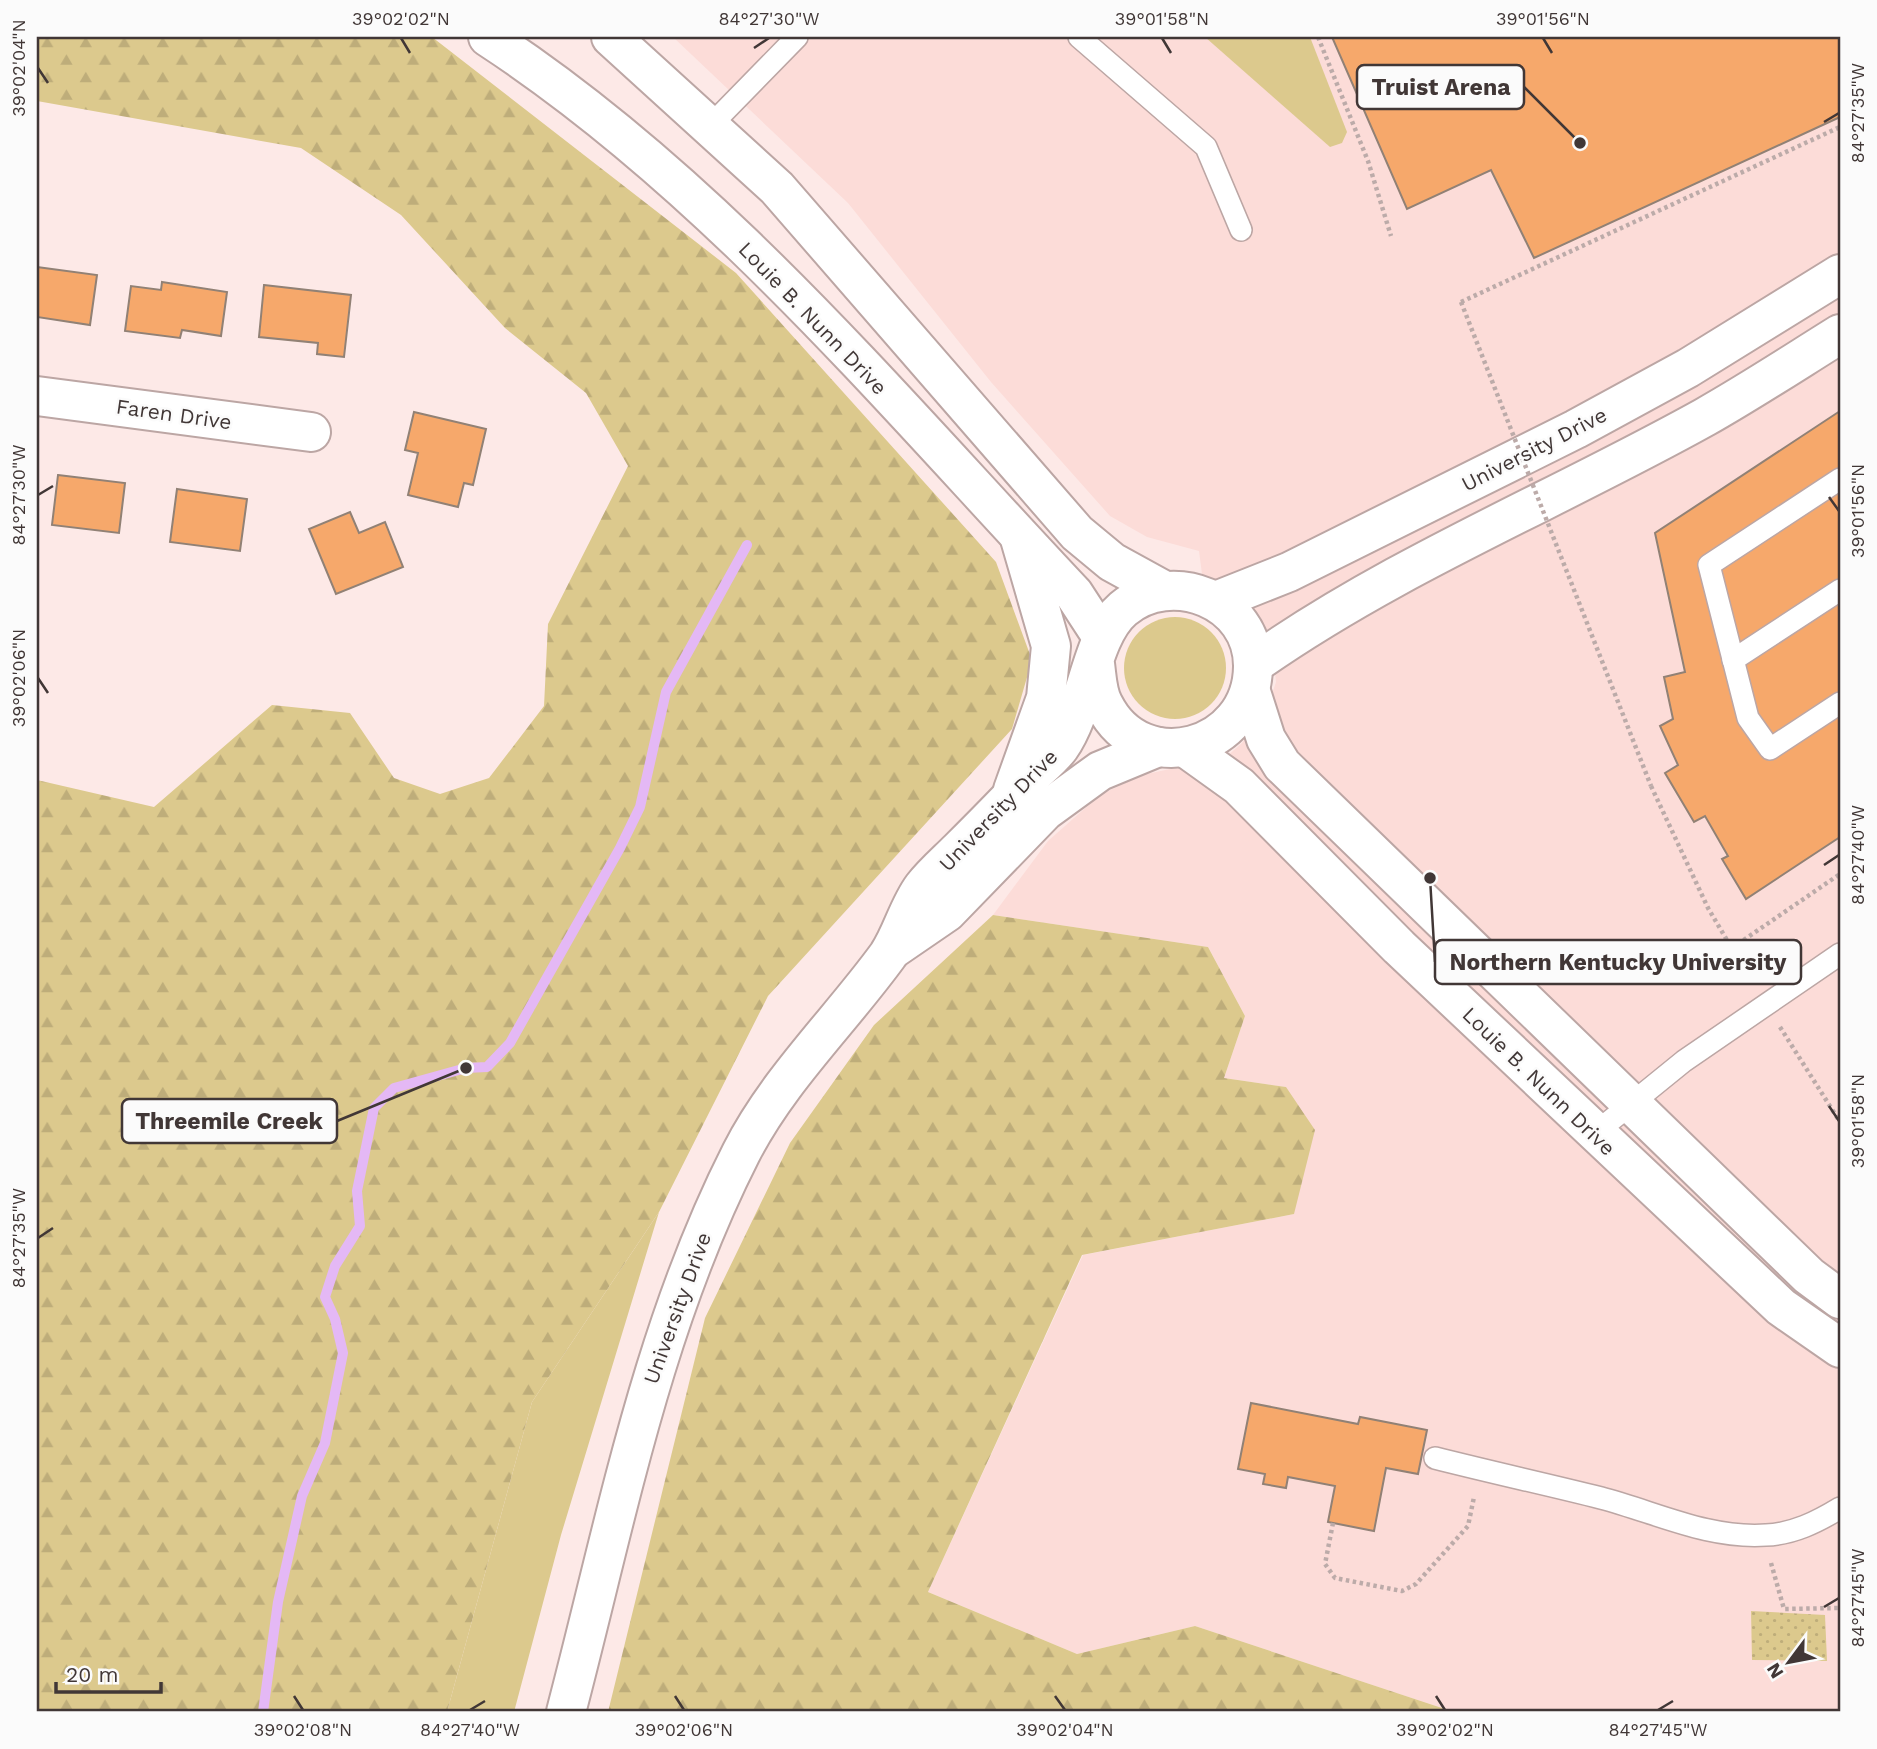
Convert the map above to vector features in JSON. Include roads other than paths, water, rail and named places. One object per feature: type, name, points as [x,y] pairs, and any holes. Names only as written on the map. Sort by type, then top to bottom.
[{"type":"main road","name":"Louie B. Nunn Drive","points":[[488,37],[590,110],[655,163],[760,262],[1074,594],[1098,650]]},
{"type":"main road","points":[[611,37],[777,188],[1077,533],[1112,562],[1163,590]]},
{"type":"main road","name":"University Drive","points":[[1216,601],[1289,572],[1576,429],[1688,368],[1840,274]]},
{"type":"main road","name":"University Drive","points":[[1252,678],[1316,620],[1453,544],[1704,417],[1840,334]]},
{"type":"main road","name":"Faren Drive","points":[[37,396],[312,432]]},
{"type":"main road","points":[[1010,798],[1046,698],[1051,646],[1019,536]]},
{"type":"main road","name":"University Drive","points":[[566,1712],[598,1590],[619,1492],[656,1358],[695,1253],[743,1149],[799,1065],[891,951],[922,888],[1059,747],[1078,713],[1098,650],[1117,614],[1128,605],[1163,590],[1191,591],[1216,601],[1237,620],[1247,637],[1252,678],[1238,716],[1226,729],[1212,739],[1172,747],[1100,771],[1045,811],[947,912],[891,951]]},
{"type":"main road","points":[[1098,650],[1098,691],[1112,718],[1133,736],[1172,747]]},
{"type":"main road","points":[[1252,678],[1266,739],[1282,765],[1628,1104],[1809,1276],[1840,1299]]},
{"type":"main road","name":"Louie B. Nunn Drive","points":[[1172,747],[1239,786],[1399,947],[1594,1134],[1781,1307],[1840,1348]]},
{"type":"lane","points":[[710,126],[797,37]]},
{"type":"lane","points":[[1079,37],[1206,147],[1241,230]]},
{"type":"lane","points":[[1840,479],[1709,565],[1748,718],[1770,749],[1840,703]]},
{"type":"lane","points":[[1733,660],[1840,590]]},
{"type":"lane","points":[[1594,1134],[1684,1060],[1840,954]]},
{"type":"lane","points":[[1435,1458],[1600,1498],[1688,1525],[1729,1533],[1765,1536],[1792,1532],[1840,1508]]},
{"type":"waterway","points":[[263,1712],[278,1602],[302,1496],[325,1443],[343,1353],[335,1319],[325,1297],[335,1266],[360,1226],[357,1191],[374,1108],[394,1088],[466,1068],[487,1067],[510,1043],[620,848],[640,807],[666,692],[747,545]]},
{"type":"place","name":"Truist Arena","points":[[1580,143]]},
{"type":"place","name":"Northern Kentucky University","points":[[1430,878]]},
{"type":"place","name":"Threemile Creek","points":[[466,1068]]}]
